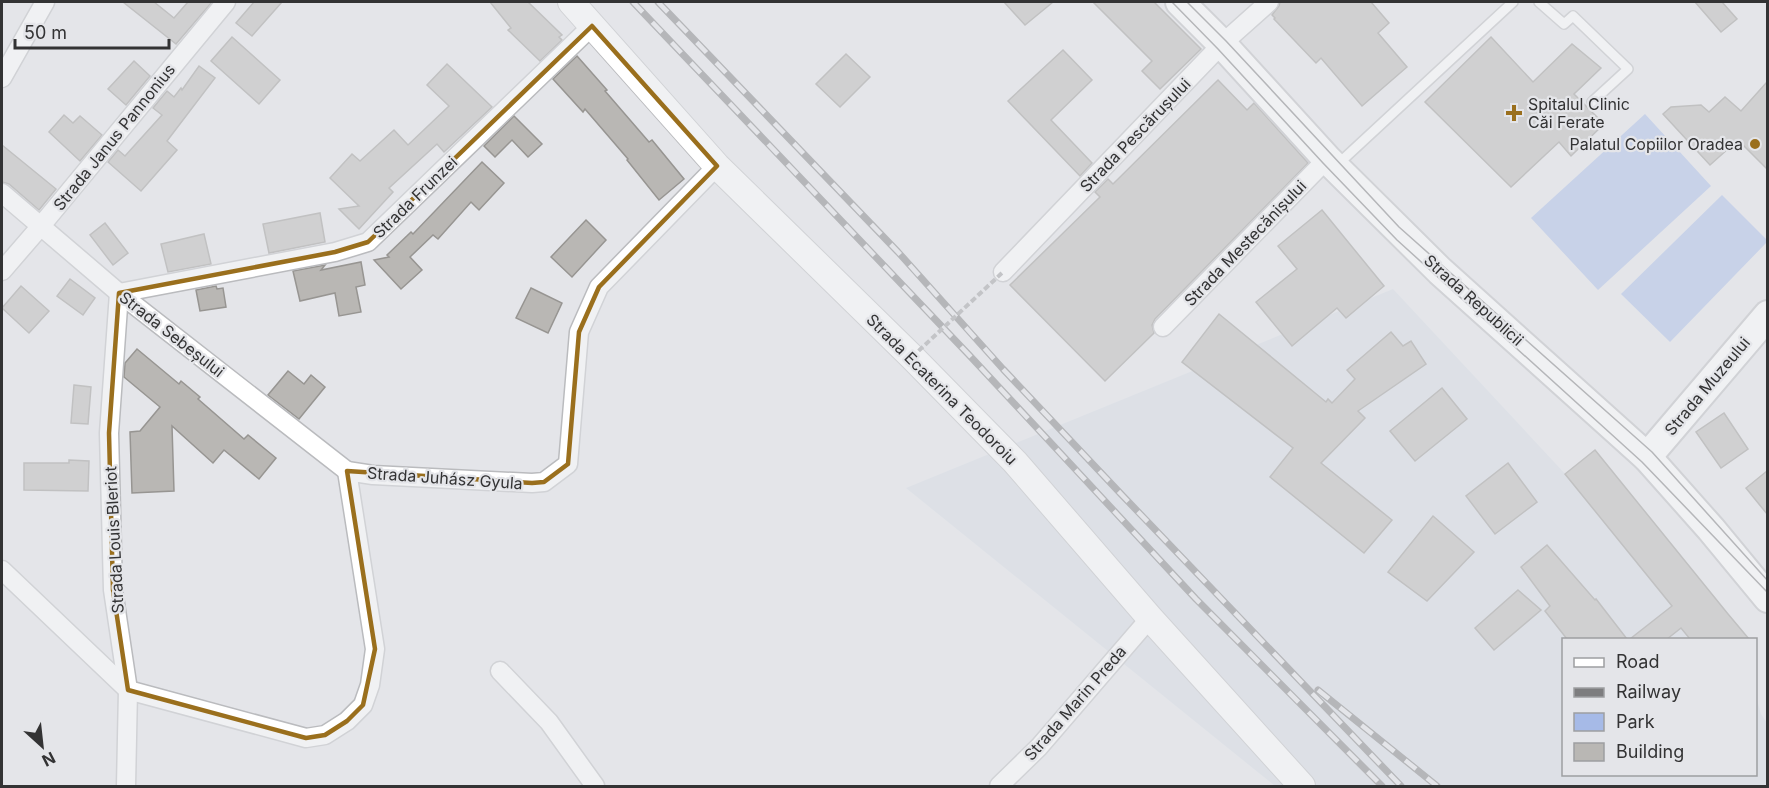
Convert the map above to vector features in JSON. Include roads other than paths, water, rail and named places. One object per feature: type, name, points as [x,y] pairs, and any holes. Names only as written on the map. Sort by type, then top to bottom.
[{"type":"main road","name":"Strada Ecaterina Teodoroiu","points":[[571,2],[717,166],[912,357],[1015,462],[1150,618],[1302,786]]},
{"type":"main road","name":"Strada Republicii","points":[[1180,2],[1222,44],[1331,163],[1440,271],[1647,457],[1711,529],[1767,598]]},
{"type":"main road","name":"Strada Muzeului","points":[[1647,457],[1767,315]]},
{"type":"street","points":[[2,78],[45,2]]},
{"type":"street","name":"Strada Janus Pannonius","points":[[2,271],[226,2]]},
{"type":"street","name":"Strada Pescărușului","points":[[1003,272],[1222,44],[1269,2]]},
{"type":"street","name":"Strada Frunzei","points":[[119,293],[335,252],[368,242],[592,26]]},
{"type":"street","name":"Strada Mestecănișului","points":[[1163,327],[1331,163]]},
{"type":"street","name":"Strada Juhász Gyula","points":[[128,690],[306,738],[325,735],[347,721],[363,705],[370,685],[375,649],[347,471],[373,475],[532,483],[544,482],[568,464],[579,332],[598,287],[717,166]]},
{"type":"street","name":"Strada Sebeșului","points":[[2,193],[119,293],[347,471]]},
{"type":"street","name":"Strada Louis Bleriot","points":[[119,293],[109,433],[113,590],[128,690],[126,786]]},
{"type":"street","points":[[2,570],[128,690]]},
{"type":"street","name":"Strada Marin Preda","points":[[999,786],[1039,747],[1150,618]]},
{"type":"street","points":[[500,671],[549,722],[595,786]]},
{"type":"lane","points":[[1331,163],[1514,2]]},
{"type":"lane","points":[[1539,2],[1564,24],[1573,16],[1628,69],[1592,102]]},
{"type":"tram line","points":[[1172,2],[1397,240],[1642,462],[1768,593]]},
{"type":"tram line","points":[[1187,2],[1399,227],[1652,452],[1768,581]]},
{"type":"railway","points":[[633,2],[970,356],[1196,599],[1382,786]]},
{"type":"railway","points":[[658,2],[898,252],[1003,369],[1121,494],[1401,786]]},
{"type":"railway","points":[[1318,690],[1437,786]]},
{"type":"place","name":"Spitalul Clinic Căi Ferate","points":[[1514,113]]},
{"type":"place","name":"Palatul Copiilor Oradea","points":[[1755,144]]}]
